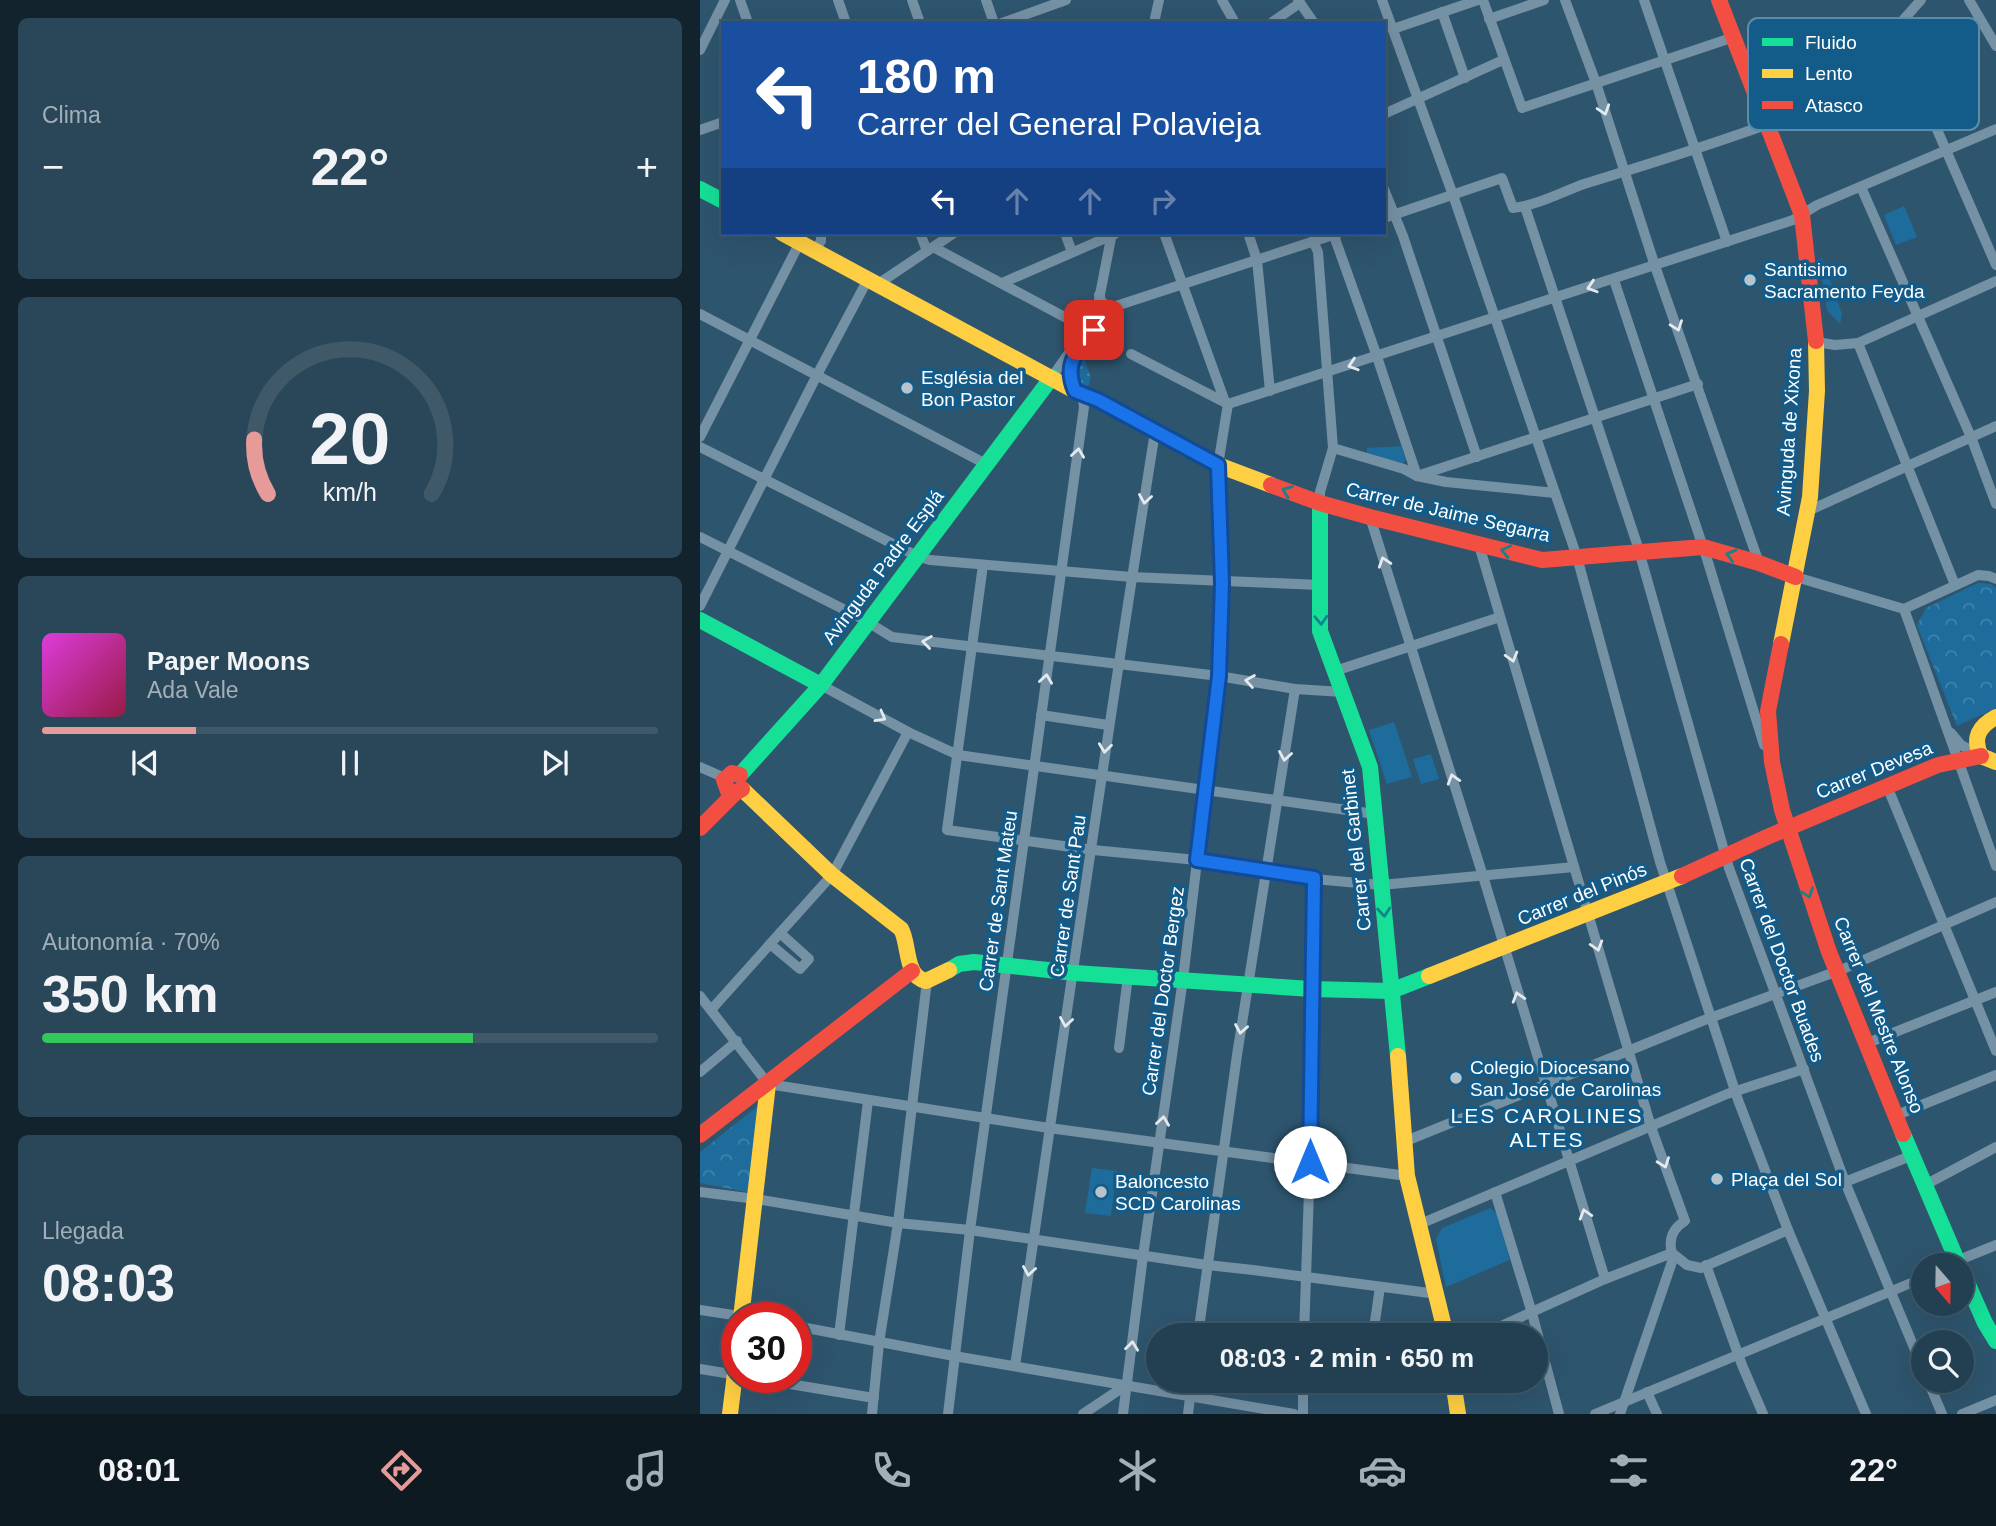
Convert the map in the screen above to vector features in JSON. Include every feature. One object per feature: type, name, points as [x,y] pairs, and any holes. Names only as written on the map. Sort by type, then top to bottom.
[{"type":"street","points":[[700,50],[725,0]]},
{"type":"street","points":[[740,0],[747,21]]},
{"type":"street","points":[[838,0],[845,21]]},
{"type":"street","points":[[912,0],[919,21]]},
{"type":"street","points":[[986,0],[993,21]]},
{"type":"street","points":[[1008,21],[1066,0]]},
{"type":"street","points":[[1154,21],[1158,0]]},
{"type":"street","points":[[1222,0],[1234,21]]},
{"type":"street","points":[[1382,0],[1453,195],[1577,557],[1667,883],[1735,1091],[1788,1230],[1866,1414]]},
{"type":"street","points":[[1392,29],[1480,0],[1522,108],[1734,37]]},
{"type":"street","points":[[1489,19],[1544,0]]},
{"type":"street","points":[[1565,0],[1596,83],[1655,265],[1759,563]]},
{"type":"street","points":[[1644,0],[1727,242]]},
{"type":"street","name":"Avinguda de Xixona","points":[[1719,0],[1748,72]]},
{"type":"street","points":[[1905,18],[1921,0]]},
{"type":"street","points":[[1969,0],[1996,46]]},
{"type":"street","points":[[1273,21],[1299,1],[1313,21]]},
{"type":"street","points":[[1442,12],[1465,78]]},
{"type":"street","points":[[1386,113],[1503,60]]},
{"type":"street","points":[[700,130],[721,123]]},
{"type":"street","points":[[1131,354],[1227,403],[1378,357],[1727,242],[1802,215],[1817,205],[1996,129]]},
{"type":"street","points":[[1477,457],[1403,236],[1389,216],[1502,178],[1513,208],[1525,207],[1550,195],[1751,130]]},
{"type":"street","name":"Avinguda de Xixona","points":[[1768,711],[1808,511],[1815,430],[1816,342],[1802,215],[1770,130]]},
{"type":"street","points":[[1937,130],[1996,265]]},
{"type":"street","points":[[1861,187],[1971,437],[1996,504]]},
{"type":"street","points":[[700,189],[721,200]]},
{"type":"street","name":"Carrer del Doctor Buades","points":[[1525,207],[1640,553],[1725,856],[1845,1182],[1911,1340]]},
{"type":"street","name":"Carrer de Jaime Segarra","points":[[786,235],[1218,465],[1320,503],[1542,560],[1703,547],[1904,609]]},
{"type":"street","points":[[815,250],[821,241],[821,235]]},
{"type":"street","points":[[921,235],[930,249],[1087,329]]},
{"type":"street","points":[[700,606],[817,375],[873,282],[951,235]]},
{"type":"street","points":[[1066,235],[1072,252]]},
{"type":"street","points":[[1002,284],[1112,235]]},
{"type":"street","points":[[1052,377],[1096,315],[1114,235]]},
{"type":"street","points":[[1165,235],[1227,403]]},
{"type":"street","points":[[1249,235],[1257,260],[1270,391]]},
{"type":"street","points":[[1100,295],[1102,303],[1113,307],[1330,235]]},
{"type":"street","points":[[1336,235],[1378,357],[1408,465],[1417,476],[1446,482],[1555,494]]},
{"type":"street","points":[[700,437],[800,242]]},
{"type":"street","name":"Carrer del Garbinet","points":[[1313,242],[1318,253],[1334,448],[1320,492],[1321,631],[1370,767],[1406,1141],[1407,1176],[1443,1323]]},
{"type":"street","name":"Carrer del Mestre Alonso","points":[[1614,279],[1755,709],[1786,829],[1836,972],[1953,1253]]},
{"type":"street","points":[[1816,342],[1835,345],[1858,343],[1996,281]]},
{"type":"street","name":"Carrer de Sant Mateu","points":[[948,1414],[970,1230],[1084,407],[1069,374],[1071,364],[1085,341],[1113,307]]},
{"type":"street","points":[[700,314],[986,463]]},
{"type":"street","points":[[1858,343],[1955,585]]},
{"type":"street","name":"Avinguda Padre Esplá","points":[[700,828],[733,785],[821,685],[1052,377]]},
{"type":"street","points":[[1417,476],[1698,384]]},
{"type":"street","name":"Carrer del Doctor Bergez","points":[[1123,1414],[1183,979],[1219,676],[1222,583],[1218,465],[1227,403]]},
{"type":"street","points":[[1808,511],[1996,426]]},
{"type":"street","name":"Carrer de Sant Pau","points":[[1015,1366],[1093,850],[1108,725],[1155,432]]},
{"type":"street","points":[[700,447],[919,557],[1062,573],[1320,586]]},
{"type":"street","points":[[1334,448],[1408,465]]},
{"type":"street","points":[[1370,517],[1483,876],[1605,1279]]},
{"type":"street","points":[[700,537],[869,622],[891,637],[1219,676],[1295,689],[1343,692]]},
{"type":"street","points":[[1479,545],[1651,1127],[1685,1221],[1674,1231],[1671,1239],[1673,1254],[1620,1414]]},
{"type":"street","points":[[984,565],[947,830],[1381,885],[1574,867]]},
{"type":"street","points":[[1996,579],[1978,575],[1904,609],[1944,721],[1954,737],[1971,753],[1996,762]]},
{"type":"street","points":[[1335,671],[1500,617]]},
{"type":"street","points":[[700,620],[908,732],[958,755],[1375,814]]},
{"type":"street","points":[[1200,1323],[1295,689]]},
{"type":"street","name":"Carrer del Mestre Alonso","points":[[1768,711],[1772,775]]},
{"type":"street","points":[[1041,715],[1108,725]]},
{"type":"street","points":[[1996,717],[1979,729],[1971,753],[1967,782],[1996,866]]},
{"type":"street","points":[[1944,721],[1971,753]]},
{"type":"street","points":[[746,1302],[768,1084],[737,1041],[705,1005],[770,944],[832,875],[908,732]]},
{"type":"street","name":"Carrer Devesa","points":[[1786,829],[1971,753]]},
{"type":"street","points":[[700,766],[733,785],[832,875],[901,929],[908,943],[912,971],[927,981],[940,978],[960,963],[974,962],[1311,989],[1391,991]]},
{"type":"street","name":"Avinguda Padre Esplá","points":[[700,814],[733,785]]},
{"type":"street","points":[[1887,786],[1996,1051]]},
{"type":"street","name":"Carrer del Pinós","points":[[1391,991],[1667,883],[1786,829]]},
{"type":"street","points":[[1304,1323],[1310,1162],[1314,878]]},
{"type":"street","points":[[1406,1141],[1711,1017],[1836,972],[1996,902]]},
{"type":"street","points":[[770,944],[800,969],[809,959],[780,933]]},
{"type":"street","points":[[700,1135],[912,971]]},
{"type":"street","points":[[1119,1048],[1128,976]]},
{"type":"street","points":[[872,1414],[927,981]]},
{"type":"street","points":[[1865,1044],[1996,992]]},
{"type":"street","points":[[700,1072],[737,1041]]},
{"type":"street","points":[[1420,1224],[1735,1091],[1804,1069]]},
{"type":"street","points":[[1896,1115],[1996,1075]]},
{"type":"street","points":[[768,1084],[1160,1144],[1407,1176]]},
{"type":"street","points":[[839,1335],[868,1101]]},
{"type":"street","points":[[1925,1185],[1996,1147]]},
{"type":"street","points":[[1845,1182],[1913,1155]]},
{"type":"street","points":[[700,1192],[898,1223],[970,1230],[1207,1265],[1437,1294]]},
{"type":"street","points":[[1495,1192],[1559,1414]]},
{"type":"street","points":[[1673,1254],[1695,1268],[1788,1230]]},
{"type":"street","points":[[1974,1254],[1996,1245]]},
{"type":"street","points":[[1509,1323],[1605,1279],[1673,1254]]},
{"type":"street","points":[[1706,1265],[1763,1414]]},
{"type":"street","points":[[1595,1414],[1911,1283]]},
{"type":"street","points":[[1376,1323],[1383,1287]]},
{"type":"street","points":[[1380,1323],[1383,1287]]},
{"type":"street","name":"Carrer del Mestre Alonso","points":[[1974,1300],[1996,1341]]},
{"type":"street","points":[[700,1310],[721,1313]]},
{"type":"street","points":[[812,1329],[1294,1414]]},
{"type":"street","points":[[700,1369],[721,1373]]},
{"type":"street","points":[[1083,1414],[1128,1384]]},
{"type":"street","points":[[812,1388],[874,1398]]},
{"type":"street","points":[[1647,1392],[1657,1414]]},
{"type":"street","points":[[730,1414],[736,1393]]},
{"type":"street","points":[[1188,1414],[1190,1393]]},
{"type":"street","points":[[1303,1393],[1303,1414]]},
{"type":"street","points":[[1455,1393],[1458,1414]]},
{"type":"street","points":[[1933,1393],[1942,1414]]},
{"type":"street","points":[[1962,1414],[1996,1400]]},
{"type":"green space","points":[[1904,206],[1917,237],[1896,245],[1884,215]]},
{"type":"green space","points":[[1822,258],[1842,314],[1840,324],[1827,310],[1819,259]]},
{"type":"green space","points":[[1085,347],[1088,355],[1085,361],[1091,378],[1088,387],[1093,395],[1080,384],[1075,374]]},
{"type":"green space","points":[[1401,446],[1406,460],[1400,466],[1367,456],[1367,448]]},
{"type":"green space","points":[[1978,583],[1991,584],[1996,588],[1996,708],[1957,726],[1917,625],[1926,608]]},
{"type":"green space","points":[[1394,722],[1412,777],[1387,784],[1369,730]]},
{"type":"green space","points":[[1431,754],[1439,779],[1421,784],[1413,759]]},
{"type":"green space","points":[[758,1106],[754,1189],[747,1192],[700,1183],[700,1152]]},
{"type":"green space","name":"Baloncesto SCD Carolinas","points":[[1092,1168],[1117,1171],[1111,1216],[1085,1213]]},
{"type":"green space","points":[[1490,1208],[1497,1213],[1510,1260],[1446,1287],[1436,1239],[1442,1228]]},
{"type":"traffic: fast","points":[[700,189],[721,200]]},
{"type":"traffic: fast","points":[[740,775],[821,685],[1052,377]]},
{"type":"traffic: fast","points":[[1320,503],[1320,631],[1370,767],[1398,1056]]},
{"type":"traffic: fast","points":[[700,620],[821,685]]},
{"type":"traffic: fast","points":[[949,970],[959,964],[974,962],[1075,973],[1311,989],[1391,991],[1429,976]]},
{"type":"traffic: fast","points":[[1903,1134],[1954,1253]]},
{"type":"traffic: fast","points":[[1974,1298],[1996,1341]]},
{"type":"traffic: slow","points":[[786,235],[1218,465],[1271,485]]},
{"type":"traffic: slow","points":[[1781,644],[1810,497],[1817,391],[1816,341]]},
{"type":"traffic: slow","points":[[1996,717],[1985,724],[1977,738],[1981,756],[1996,762]]},
{"type":"traffic: slow","points":[[742,789],[832,875],[901,929],[911,967],[919,978],[926,981],[949,970]]},
{"type":"traffic: slow","points":[[1429,976],[1682,876]]},
{"type":"traffic: slow","points":[[1398,1056],[1407,1176],[1443,1323]]},
{"type":"traffic: slow","points":[[743,1302],[768,1084]]},
{"type":"traffic: slow","points":[[730,1414],[733,1393]]},
{"type":"traffic: slow","points":[[1455,1393],[1458,1414]]},
{"type":"traffic: jam","points":[[1719,0],[1748,75]]},
{"type":"traffic: jam","points":[[1769,130],[1802,215],[1816,341]]},
{"type":"traffic: jam","points":[[1271,485],[1370,517],[1542,560],[1703,547],[1796,577]]},
{"type":"traffic: jam","points":[[1781,644],[1768,711],[1772,762],[1782,810],[1829,952],[1903,1134]]},
{"type":"traffic: jam","points":[[1682,876],[1938,765],[1981,756]]},
{"type":"traffic: jam","points":[[735,793],[728,791],[724,780],[732,773],[740,775]]},
{"type":"traffic: jam","points":[[700,828],[742,789]]},
{"type":"traffic: jam","points":[[700,1135],[912,971]]},
{"type":"place","name":"Santisimo Sacramento Feyda","points":[[1750,280]]},
{"type":"place","name":"Església del Bon Pastor","points":[[907,388]]},
{"type":"place","name":"Colegio Diocesano San José de Carolinas","points":[[1456,1078]]},
{"type":"place","name":"Plaça del Sol","points":[[1717,1179]]},
{"type":"place","name":"Baloncesto SCD Carolinas","points":[[1101,1192]]},
{"type":"district","name":"LES CAROLINES ALTES","points":[[1547,1127]]},
{"type":"route","points":[[1094,330],[1071,364],[1069,374],[1075,391],[1098,400],[1218,465],[1222,583],[1219,676],[1197,860],[1314,878],[1310,1162]]}]
